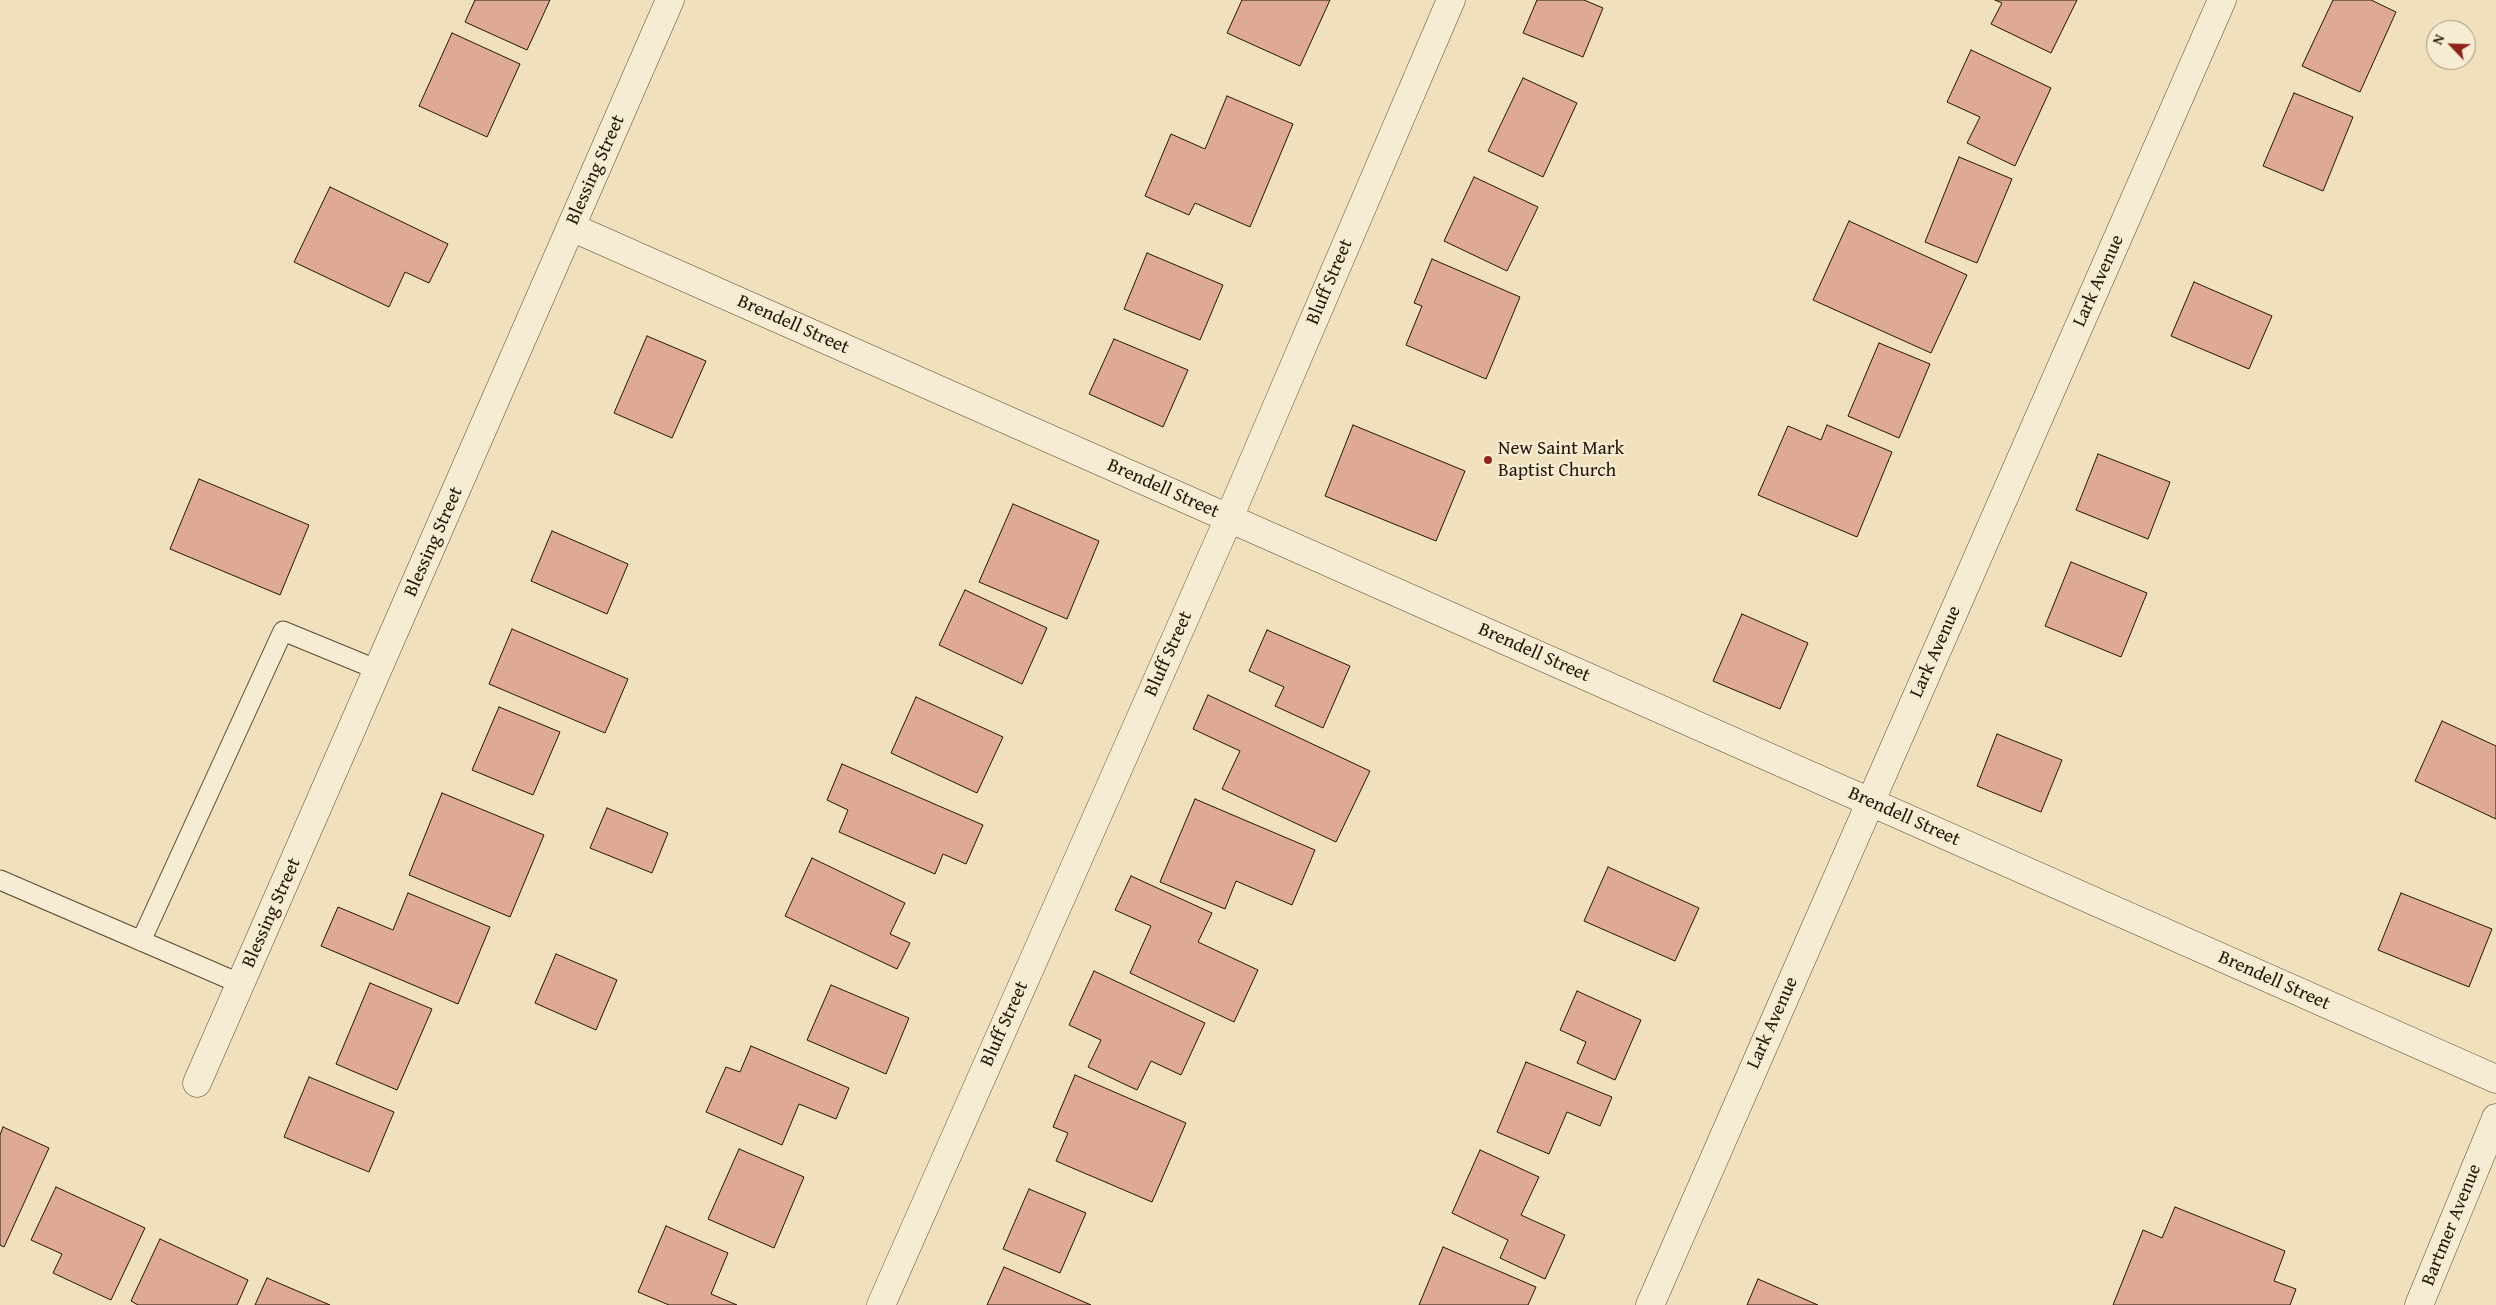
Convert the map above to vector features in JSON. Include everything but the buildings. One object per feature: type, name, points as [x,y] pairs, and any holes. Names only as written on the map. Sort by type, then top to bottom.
[{"type":"street","name":"Blessing Street","points":[[197,1083],[670,0]]},
{"type":"street","name":"Bluff Street","points":[[880,1305],[1229,518],[1451,0]]},
{"type":"street","name":"Lark Avenue","points":[[1650,1305],[2222,0]]},
{"type":"street","name":"Brendell Street","points":[[571,228],[2496,1079]]},
{"type":"street","name":"Bartmer Avenue","points":[[2419,1305],[2496,1118]]},
{"type":"lane","points":[[141,941],[283,631],[378,670]]},
{"type":"lane","points":[[0,880],[240,984]]},
{"type":"place","name":"New Saint Mark Baptist Church","points":[[1488,460]]}]
